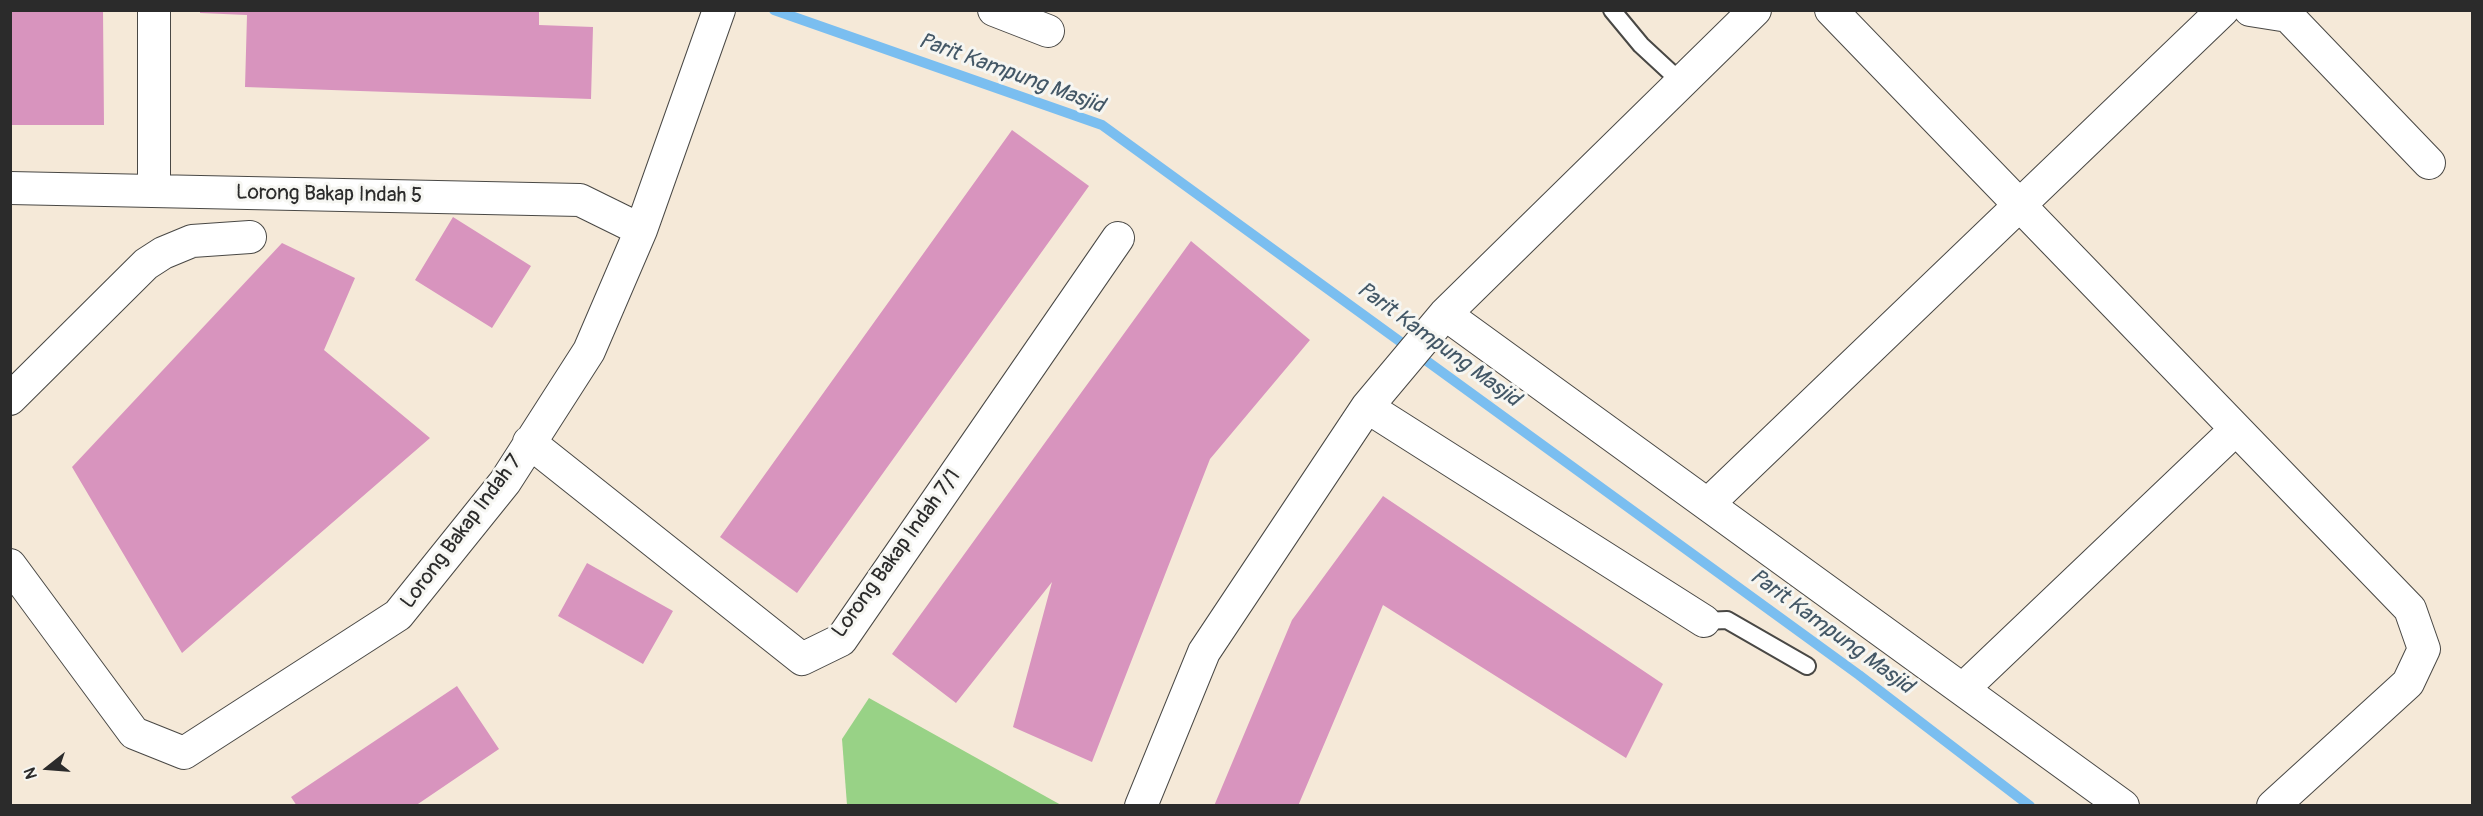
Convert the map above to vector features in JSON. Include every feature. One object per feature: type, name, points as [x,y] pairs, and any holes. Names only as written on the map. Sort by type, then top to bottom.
[{"type":"street","points":[[154,10],[154,191]]},
{"type":"street","points":[[994,10],[1048,31]]},
{"type":"street","points":[[1141,806],[1204,652],[1367,407],[1437,324],[1755,10]]},
{"type":"street","points":[[1831,10],[2410,609],[2424,649],[2408,683],[2273,806]]},
{"type":"street","points":[[1708,504],[2223,10]]},
{"type":"street","points":[[2250,10],[2288,16],[2429,164]]},
{"type":"street","name":"Lorong Bakap Indah 7","points":[[10,565],[134,733],[184,753],[398,615],[505,482],[589,351],[641,230],[718,13]]},
{"type":"street","name":"Lorong Bakap Indah 5","points":[[10,188],[580,200],[641,230]]},
{"type":"street","points":[[10,399],[146,264],[163,253],[192,241],[250,237]]},
{"type":"street","name":"Lorong Bakap Indah 7/1","points":[[529,442],[802,658],[841,640],[1118,238]]},
{"type":"street","points":[[1437,324],[1708,504],[2123,806]]},
{"type":"street","points":[[1367,407],[1704,621]]},
{"type":"street","points":[[1963,689],[2236,429]]},
{"type":"lane","points":[[1612,10],[1641,45],[1681,82]]},
{"type":"lane","points":[[1704,621],[1727,621],[1807,666]]},
{"type":"green space","points":[[869,698],[1061,805],[847,805],[842,739]]},
{"type":"building","points":[[10,10],[103,10],[104,125],[10,125]]},
{"type":"building","points":[[200,10],[539,10],[539,25],[593,27],[591,99],[245,87],[247,15],[200,13]]},
{"type":"building","points":[[1012,130],[1089,186],[797,593],[720,537]]},
{"type":"building","points":[[453,217],[531,266],[492,328],[415,280]]},
{"type":"building","points":[[1191,241],[1310,340],[1210,459],[1092,762],[1013,727],[1052,582],[956,703],[892,654]]},
{"type":"building","points":[[282,243],[355,278],[324,350],[430,438],[182,653],[72,467]]},
{"type":"building","points":[[1383,496],[1663,684],[1626,758],[1383,605],[1298,806],[1214,806],[1292,620]]},
{"type":"building","points":[[587,563],[673,611],[643,664],[558,616]]},
{"type":"building","points":[[457,686],[499,749],[415,806],[297,806],[291,797]]},
{"type":"waterway","name":"Parit Kampung Masjid","points":[[774,10],[1102,125],[1859,675],[2030,806]]}]
